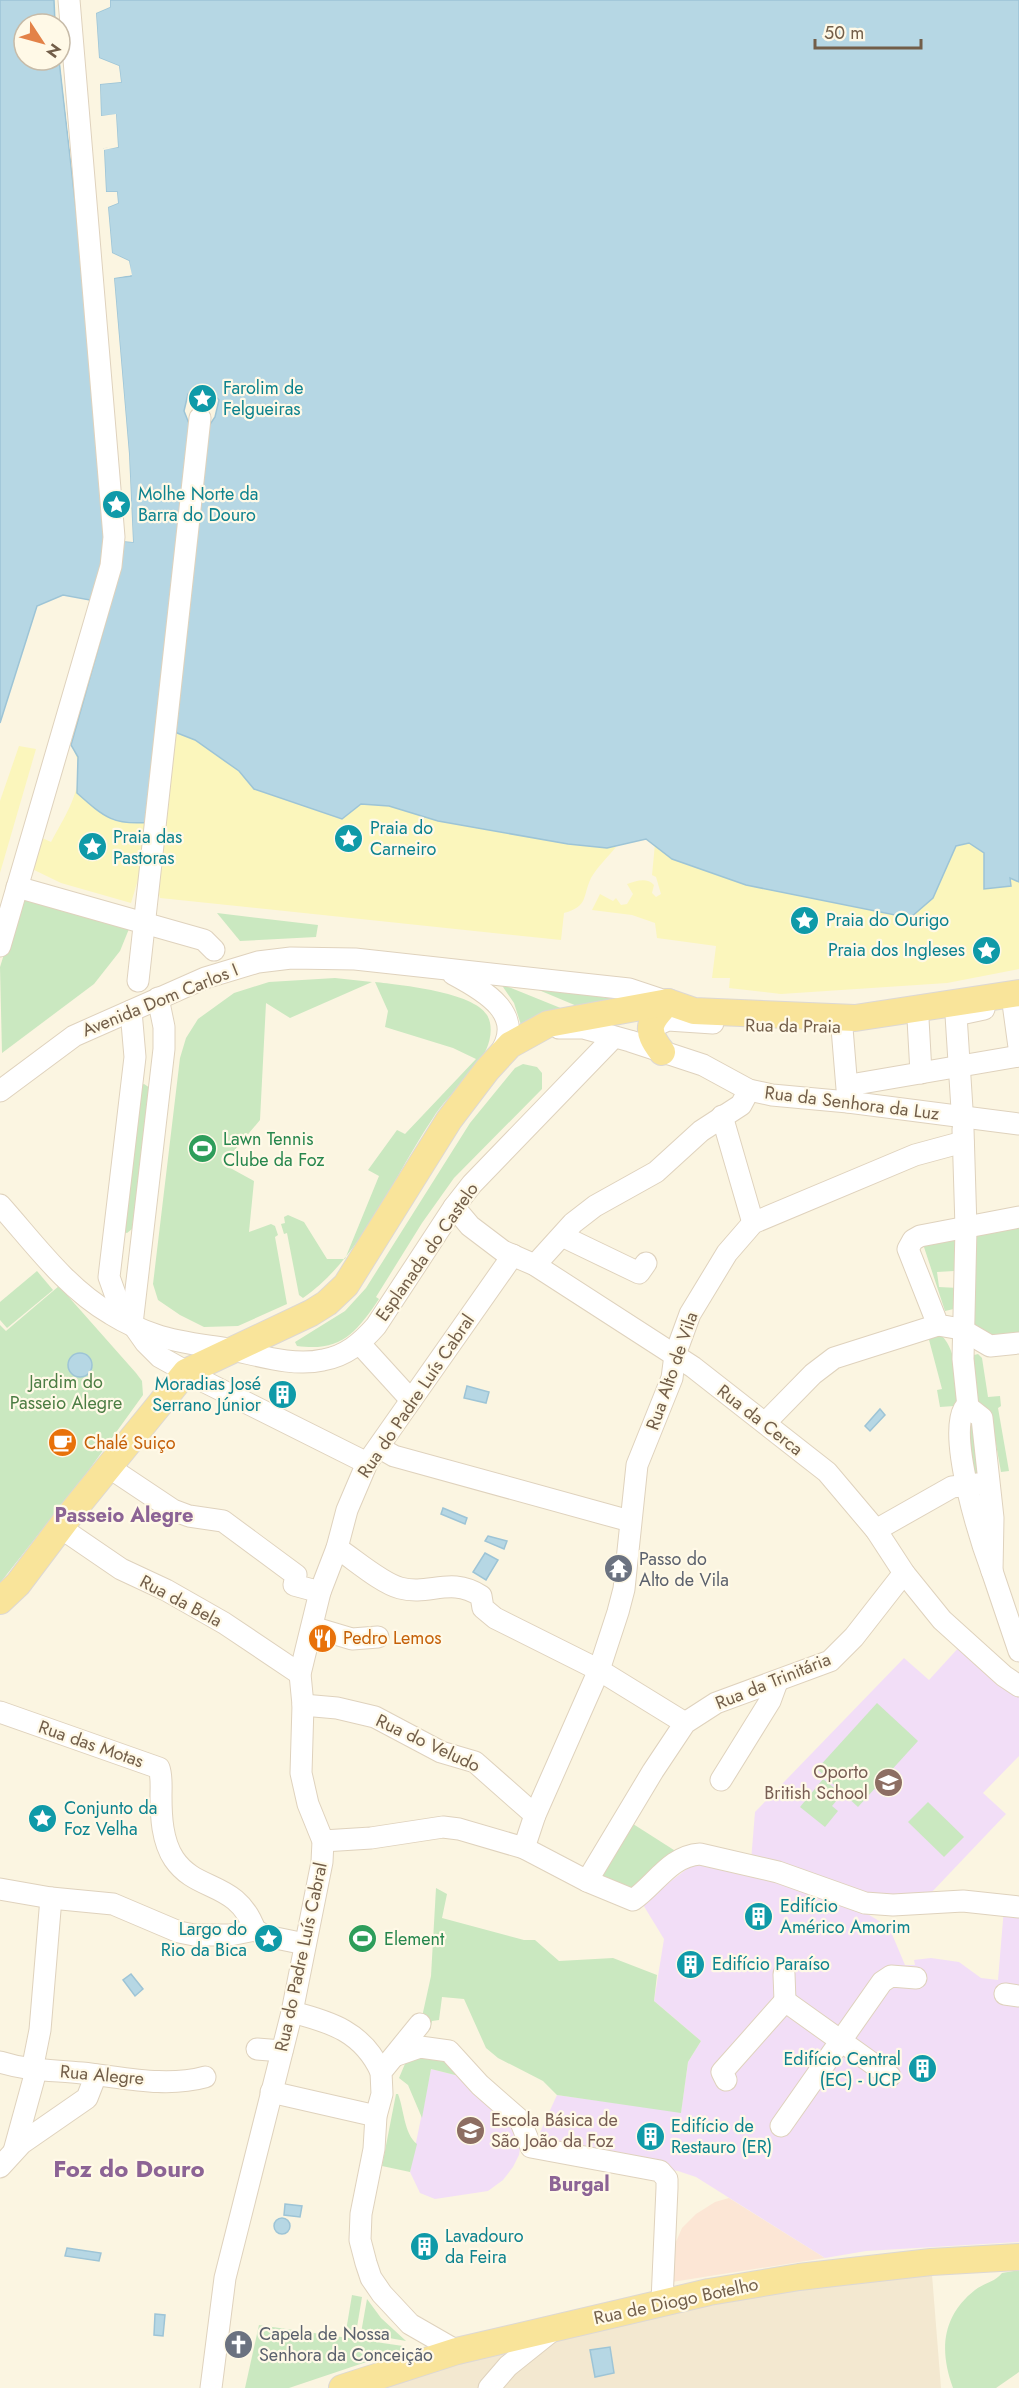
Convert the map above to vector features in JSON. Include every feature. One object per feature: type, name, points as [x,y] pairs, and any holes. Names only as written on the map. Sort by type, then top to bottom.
[{"type":"main road","points":[[0,1601],[18,1584],[186,1372],[311,1313],[327,1303],[346,1286],[449,1120],[498,1057],[535,1030],[562,1019],[668,1002],[694,1011],[855,1018],[1017,999]]},
{"type":"main road","points":[[662,1052],[652,1040],[650,1028],[653,1018],[668,1002]]},
{"type":"main road","name":"Rua de Diogo Botelho","points":[[359,2386],[457,2351],[662,2301],[799,2277],[931,2262],[1019,2257]]},
{"type":"street","points":[[0,946],[111,566],[114,537],[69,0]]},
{"type":"street","points":[[138,981],[201,418]]},
{"type":"street","points":[[17,887],[204,940],[214,950]]},
{"type":"street","name":"Avenida Dom Carlos I","points":[[0,1091],[74,1036],[230,969],[258,962],[291,958],[355,959],[446,970],[499,973],[629,989],[668,1002]]},
{"type":"street","name":"Avenida Dom Carlos I","points":[[446,970],[493,999],[503,1013],[509,1033],[505,1047],[498,1057]]},
{"type":"street","points":[[132,1324],[163,1056],[164,1027],[158,998]]},
{"type":"street","points":[[1017,999],[1019,1047]]},
{"type":"street","name":"Rua da Praia","points":[[650,1028],[669,1020],[775,1027],[842,1028],[942,1018],[1017,999]]},
{"type":"street","points":[[131,1011],[135,1057],[109,1277],[119,1305],[145,1342],[160,1357],[186,1372],[373,1456],[394,1456],[630,1521]]},
{"type":"street","points":[[942,1018],[958,1066],[962,1113],[966,1227],[963,1359],[968,1407]]},
{"type":"street","points":[[921,1072],[942,1018]]},
{"type":"street","points":[[535,1030],[583,1028],[703,1065],[749,1090]]},
{"type":"street","points":[[842,1028],[848,1102]]},
{"type":"street","name":"Esplanada do Castelo","points":[[0,1205],[64,1278],[110,1313],[132,1324],[174,1341],[307,1362],[332,1358],[360,1344],[376,1326],[454,1207],[472,1185],[614,1037]]},
{"type":"street","points":[[848,1102],[856,1084],[1019,1056]]},
{"type":"street","name":"Rua da Senhora da Luz","points":[[535,1265],[595,1206],[656,1172],[722,1116],[741,1105],[749,1090],[772,1095],[962,1113],[1019,1124]]},
{"type":"street","points":[[722,1116],[753,1223]]},
{"type":"street","name":"Rua Alto de Vila","points":[[524,1848],[535,1815],[599,1670],[624,1589],[637,1465],[672,1378],[675,1355],[690,1314],[727,1253],[753,1223],[915,1155],[963,1142]]},
{"type":"street","name":"Rua da Cerca","points":[[454,1207],[470,1226],[513,1255],[535,1265],[675,1355],[766,1422],[827,1472],[876,1530],[904,1573],[942,1620],[1004,1676],[1019,1686]]},
{"type":"street","points":[[938,1325],[908,1249],[913,1240],[920,1236],[1019,1217]]},
{"type":"street","points":[[562,1236],[639,1273],[646,1263]]},
{"type":"street","name":"Rua do Padre Luís Cabral","points":[[211,2388],[225,2278],[292,2012],[322,1862],[324,1841],[308,1804],[301,1773],[303,1706],[300,1674],[320,1592],[337,1548],[347,1510],[373,1456],[513,1255]]},
{"type":"street","points":[[766,1422],[813,1374],[834,1358],[938,1325],[957,1327],[990,1346],[1019,1343]]},
{"type":"street","points":[[360,1344],[411,1400]]},
{"type":"street","points":[[968,1407],[973,1408],[982,1418],[994,1535],[992,1572]]},
{"type":"street","points":[[968,1407],[964,1409],[958,1422],[966,1487],[1019,1651]]},
{"type":"street","points":[[110,1468],[173,1509],[189,1515],[223,1521],[296,1575],[294,1585],[320,1592]]},
{"type":"street","points":[[876,1530],[952,1487],[966,1487],[990,1481]]},
{"type":"street","name":"Rua da Bela","points":[[61,1528],[121,1569],[166,1590],[224,1623],[300,1674]]},
{"type":"street","points":[[337,1548],[399,1588],[412,1590],[447,1585],[469,1588],[481,1596],[483,1608],[542,1643],[599,1670],[685,1723]]},
{"type":"street","name":"Rua da Trinitária","points":[[587,1881],[652,1771],[685,1723],[716,1703],[830,1661],[854,1637],[904,1573]]},
{"type":"street","points":[[312,1627],[352,1639],[378,1637]]},
{"type":"street","points":[[721,1780],[770,1701],[777,1682]]},
{"type":"street","name":"Rua do Veludo","points":[[303,1706],[337,1708],[375,1717],[441,1752],[475,1762],[535,1815]]},
{"type":"street","name":"Rua das Motas","points":[[0,1712],[159,1768],[164,1832],[171,1855],[192,1874],[236,1899],[249,1915],[255,1930]]},
{"type":"street","points":[[324,1841],[371,1838],[443,1827],[524,1848],[587,1881],[633,1900],[678,1861],[689,1855],[700,1854],[778,1872],[865,1903],[893,1905],[963,1901],[1019,1907]]},
{"type":"street","points":[[0,1889],[51,1898],[113,1904],[194,1935],[230,1935],[255,1930],[266,1936],[305,1944]]},
{"type":"street","points":[[7,2159],[34,2071],[40,2030],[51,1898]]},
{"type":"street","points":[[726,2080],[722,2072],[785,2001],[784,1974]]},
{"type":"street","points":[[781,2126],[882,1982],[891,1976],[916,1978]]},
{"type":"street","points":[[785,2001],[890,2076]]},
{"type":"street","points":[[292,2012],[329,2019],[359,2040],[375,2059],[381,2072],[382,2094],[376,2116],[374,2149],[361,2214],[360,2240],[366,2263],[371,2278],[382,2294],[410,2324],[457,2351]]},
{"type":"street","points":[[381,2072],[420,2024]]},
{"type":"street","points":[[397,2055],[420,2047],[449,2051],[480,2085],[520,2120],[525,2127],[528,2142],[535,2148],[660,2171],[667,2179],[662,2301]]},
{"type":"street","points":[[257,2049],[282,2052]]},
{"type":"street","name":"Rua Alegre","points":[[0,2062],[34,2071],[96,2075],[128,2081],[206,2077]]},
{"type":"street","points":[[7,2159],[87,2098],[96,2075]]},
{"type":"street","points":[[271,2092],[376,2116]]},
{"type":"street","points":[[489,2388],[508,2366],[557,2327]]},
{"type":"shaded area","name":"Oporto British School","points":[[961,1645],[1019,1697],[1019,1756],[983,1793],[1006,1814],[930,1894],[896,1904],[751,1861],[755,1812],[904,1658],[929,1680]]},
{"type":"shaded area","points":[[696,1862],[766,1879],[856,1907],[889,1927],[905,1965],[915,1965],[914,1960],[931,1958],[959,1962],[981,1978],[998,1980],[1004,1908],[1019,1910],[1019,2242],[866,2251],[825,2258],[696,2177],[678,2171],[537,2146],[536,2141],[557,2095],[681,2112],[688,2062],[701,2041],[654,2001],[664,1939],[642,1903]]},
{"type":"shaded area","name":"Escola Básica de São João da Foz","points":[[431,2069],[467,2078],[522,2136],[519,2155],[513,2167],[503,2180],[488,2191],[435,2199],[420,2193],[410,2172]]},
{"type":"shaded area","points":[[729,2198],[825,2258],[672,2282],[675,2244],[682,2228],[696,2214],[715,2202]]},
{"type":"shaded area","points":[[931,2262],[941,2388],[342,2388],[457,2351]]},
{"type":"green space","points":[[23,893],[131,924],[120,951],[94,984],[2,1053],[0,967]]},
{"type":"green space","points":[[217,913],[318,925],[316,937],[240,941]]},
{"type":"green space","name":"Lawn Tennis Clube da Foz","points":[[335,978],[372,982],[290,1018],[266,1003],[260,1120],[223,1164],[254,1181],[249,1232],[271,1224],[275,1226],[287,1304],[238,1326],[204,1327],[158,1300],[153,1284],[180,1058],[186,1038],[198,1019],[234,993],[269,982]]},
{"type":"green space","points":[[375,982],[436,991],[452,995],[479,1007],[487,1015],[490,1023],[491,1032],[486,1050],[475,1068],[433,1118],[360,1239],[346,1256],[379,1176],[368,1170],[397,1130],[405,1134],[476,1059],[453,1048],[385,1027],[388,1011]]},
{"type":"green space","points":[[501,984],[568,1011],[521,1025],[514,1003]]},
{"type":"green space","points":[[534,988],[631,1001],[584,1009]]},
{"type":"green space","points":[[523,1064],[537,1067],[542,1073],[542,1089],[454,1178],[422,1223],[376,1297],[379,1299],[363,1322],[346,1338],[336,1343],[312,1347],[297,1346],[295,1342],[345,1311],[366,1288],[470,1123],[515,1068]]},
{"type":"green space","points":[[144,1084],[150,1088],[132,1229],[127,1233],[123,1232],[141,1085]]},
{"type":"green space","points":[[288,1215],[304,1222],[327,1259],[344,1259],[324,1281],[303,1298],[299,1295],[287,1233],[284,1234],[281,1224],[285,1223],[284,1217]]},
{"type":"green space","points":[[1019,1227],[1019,1337],[994,1341],[972,1323],[975,1233]]},
{"type":"green space","points":[[962,1236],[958,1308],[945,1311],[923,1244]],"holes":[[[954,1268],[959,1268],[958,1288],[939,1287],[937,1272],[954,1271]]]},
{"type":"green space","points":[[37,1271],[53,1290],[7,1328],[0,1320],[0,1302]]},
{"type":"green space","name":"Jardim do Passeio Alegre","points":[[59,1286],[136,1373],[142,1381],[143,1395],[86,1474],[0,1583],[0,1325],[6,1331]]},
{"type":"green space","points":[[928,1336],[942,1336],[951,1350],[956,1375],[957,1402],[954,1406],[940,1407],[937,1390],[942,1389]]},
{"type":"green space","points":[[978,1354],[982,1358],[988,1397],[1000,1396],[1001,1406],[998,1408],[1009,1471],[1001,1472],[990,1411],[978,1401],[973,1359],[974,1355]]},
{"type":"green space","points":[[974,1419],[986,1470],[974,1477],[971,1473],[970,1420]]},
{"type":"green space","points":[[877,1703],[918,1741],[858,1807],[817,1769]]},
{"type":"green space","points":[[823,1779],[842,1794],[832,1806],[838,1811],[825,1827],[800,1807]]},
{"type":"green space","points":[[928,1802],[964,1837],[944,1857],[908,1822]]},
{"type":"green space","points":[[630,1822],[677,1852],[628,1892],[604,1879],[602,1869]]},
{"type":"green space","points":[[436,1888],[447,1894],[442,1918],[524,1940],[535,1940],[559,1961],[613,1958],[657,1975],[654,2001],[701,2041],[688,2062],[681,2113],[557,2095],[543,2081],[498,2058],[486,2048],[464,1999],[442,1997],[439,2020],[432,2021],[430,2030],[425,2029],[422,2017],[431,1976]]},
{"type":"green space","points":[[444,2053],[467,2078],[431,2069],[422,2118],[408,2085],[399,2078],[407,2059]]},
{"type":"green space","points":[[396,2094],[398,2094],[409,2134],[417,2144],[410,2172],[382,2166]]},
{"type":"green space","points":[[1019,2270],[1019,2372],[996,2388],[953,2388],[945,2347],[946,2334],[956,2311],[964,2300],[978,2288],[1002,2273]]},
{"type":"green space","points":[[352,2295],[362,2297],[356,2333],[346,2331]]},
{"type":"green space","points":[[367,2299],[381,2318],[406,2341],[361,2333]]},
{"type":"green space","points":[[259,2325],[403,2346],[405,2349],[289,2388],[245,2388]]},
{"type":"sand","points":[[164,691],[146,853],[131,903],[61,883],[30,868],[40,837],[51,842],[74,795],[79,770],[77,757],[71,745]]},
{"type":"sand","name":"Praia do Carneiro","points":[[172,731],[195,740],[239,771],[254,789],[342,819],[361,804],[389,806],[438,821],[568,844],[616,847],[593,874],[581,904],[564,913],[561,940],[160,898],[155,879]]},
{"type":"sand","points":[[19,746],[36,749],[0,873],[0,801]]},
{"type":"sand","name":"Praia do Ourigo","points":[[969,843],[985,853],[986,868],[1011,886],[1009,877],[1019,882],[1019,969],[947,983],[781,994],[729,988],[730,978],[712,978],[716,946],[657,938],[655,923],[632,915],[592,910],[600,894],[613,901],[616,898],[621,905],[627,904],[633,894],[627,884],[638,881],[645,880],[654,885],[652,893],[656,897],[661,894],[656,877],[652,875],[655,844],[947,864],[956,847]]},
{"type":"water","points":[[0,0],[54,0],[54,12],[12,12],[12,72],[60,72],[83,271],[104,554],[95,601],[63,595],[37,606],[0,723]]},
{"type":"water","points":[[110,0],[1019,0],[1019,882],[1010,878],[1011,886],[984,889],[984,853],[969,843],[956,846],[933,898],[910,918],[746,885],[672,859],[646,839],[607,848],[568,844],[438,821],[389,806],[361,804],[342,819],[254,789],[239,771],[195,740],[172,731],[204,433],[215,417],[219,400],[206,386],[199,386],[188,394],[184,411],[192,431],[152,822],[128,823],[111,818],[95,809],[77,793],[78,757],[71,745],[110,606],[121,541],[133,542],[129,454],[114,278],[131,276],[129,261],[112,253],[108,207],[118,203],[117,192],[106,192],[104,149],[118,147],[116,115],[101,116],[100,84],[121,82],[119,66],[99,58],[96,13],[110,7]]},
{"type":"water","points":[[80,1353],[89,1356],[92,1365],[89,1374],[80,1377],[71,1374],[68,1365],[71,1356]]},
{"type":"water","points":[[467,1386],[489,1392],[486,1403],[464,1398]]},
{"type":"water","points":[[880,1409],[885,1415],[870,1431],[865,1426]]},
{"type":"water","points":[[443,1508],[467,1518],[465,1524],[441,1514]]},
{"type":"water","points":[[488,1536],[507,1541],[504,1549],[485,1541]]},
{"type":"water","points":[[485,1553],[498,1560],[486,1580],[473,1572]]},
{"type":"water","points":[[131,1974],[143,1989],[135,1996],[123,1980]]},
{"type":"water","points":[[285,2204],[302,2206],[300,2217],[284,2215]]},
{"type":"water","points":[[282,2218],[288,2220],[290,2226],[288,2232],[282,2234],[276,2232],[274,2226],[276,2220]]},
{"type":"water","points":[[67,2248],[101,2253],[99,2261],[65,2256]]},
{"type":"water","points":[[155,2314],[165,2315],[163,2336],[154,2335]]},
{"type":"water","points":[[610,2347],[614,2373],[595,2377],[590,2350]]},
{"type":"pier","points":[[107,0],[110,0],[110,7],[96,13],[99,58],[119,66],[121,82],[100,84],[101,116],[116,114],[118,147],[104,150],[106,192],[117,192],[118,203],[108,207],[112,253],[129,261],[132,275],[114,278],[129,454],[133,542],[122,541],[114,587],[69,749],[121,538],[130,539],[126,454],[111,278],[114,275],[128,273],[127,263],[109,254],[105,206],[115,201],[114,195],[103,193],[101,149],[115,145],[113,118],[98,117],[97,84],[99,81],[118,79],[116,68],[96,59],[93,13],[107,5]]},
{"type":"pier","points":[[62,72],[86,271],[107,533],[100,581],[104,534],[83,271]]},
{"type":"place","name":"Farolim de Felgueiras","points":[[202,398]]},
{"type":"place","name":"Molhe Norte da Barra do Douro","points":[[117,504]]},
{"type":"place","name":"Praia do Carneiro","points":[[349,838]]},
{"type":"place","name":"Praia das Pastoras","points":[[92,847]]},
{"type":"place","name":"Praia do Ourigo","points":[[805,920]]},
{"type":"place","name":"Praia dos Ingleses","points":[[986,950]]},
{"type":"place","name":"Lawn Tennis Clube da Foz","points":[[202,1149]]},
{"type":"place","name":"Moradias José Serrano Júnior","points":[[282,1394]]},
{"type":"place","name":"Chalé Suiço","points":[[63,1443]]},
{"type":"place","name":"Passo do Alto de Vila","points":[[618,1569]]},
{"type":"place","name":"Pedro Lemos","points":[[322,1638]]},
{"type":"place","name":"Oporto British School","points":[[889,1782]]},
{"type":"place","name":"Conjunto da Foz Velha","points":[[43,1818]]},
{"type":"place","name":"Edifício Américo Amorim","points":[[759,1916]]},
{"type":"place","name":"Largo do Rio da Bica","points":[[268,1939]]},
{"type":"place","name":"Element","points":[[363,1939]]},
{"type":"place","name":"Edifício Paraíso","points":[[691,1964]]},
{"type":"place","name":"Edifício Central (EC) - UCP","points":[[922,2069]]},
{"type":"place","name":"Escola Básica de São João da Foz","points":[[470,2130]]},
{"type":"place","name":"Edifício de Restauro (ER)","points":[[650,2136]]},
{"type":"place","name":"Lavadouro da Feira","points":[[424,2246]]},
{"type":"place","name":"Capela de Nossa Senhora da Conceição","points":[[238,2344]]},
{"type":"district","name":"Passeio Alegre","points":[[124,1515]]},
{"type":"district","name":"Foz do Douro","points":[[129,2169]]},
{"type":"district","name":"Burgal","points":[[579,2184]]}]
